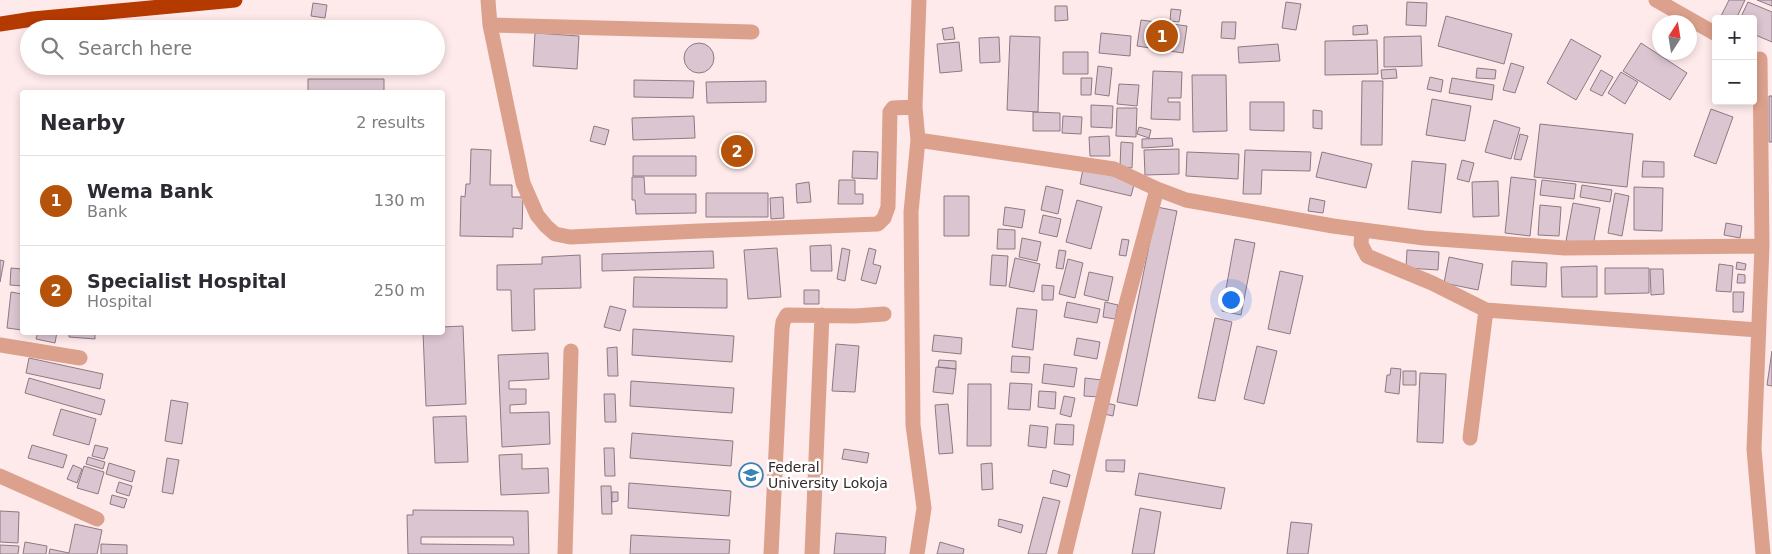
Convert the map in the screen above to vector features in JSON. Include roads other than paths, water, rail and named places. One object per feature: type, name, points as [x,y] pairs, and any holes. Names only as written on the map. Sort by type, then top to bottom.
[{"type":"highway","points":[[26,20],[235,0]]},
{"type":"highway","points":[[0,24],[20,21]]},
{"type":"street","points":[[488,0],[490,25],[523,183],[537,215],[555,234],[570,237],[878,224],[884,218],[888,207],[890,112],[893,108],[915,107]]},
{"type":"street","points":[[917,554],[924,508],[913,425],[911,212],[918,140],[915,107],[919,0]]},
{"type":"street","points":[[1656,0],[1712,32]]},
{"type":"street","points":[[490,25],[752,32]]},
{"type":"street","points":[[1762,60],[1762,246],[1754,449],[1763,554]]},
{"type":"street","points":[[918,140],[1114,169],[1186,200],[1362,230],[1424,238],[1565,248],[1762,246]]},
{"type":"street","points":[[1065,554],[1118,338],[1158,189]]},
{"type":"street","points":[[1362,230],[1361,244],[1367,256],[1432,283],[1486,310],[1758,330]]},
{"type":"street","points":[[1470,438],[1486,310]]},
{"type":"street","points":[[771,554],[783,322],[787,315],[855,316],[884,314]]},
{"type":"street","points":[[812,554],[822,316]]},
{"type":"street","points":[[0,344],[80,358]]},
{"type":"street","points":[[565,554],[571,351]]},
{"type":"street","points":[[0,476],[97,519]]},
{"type":"place","name":"Wema Bank","points":[[1162,36]]},
{"type":"place","name":"Specialist Hospital","points":[[737,151]]},
{"type":"place","name":"Federal University Lokoja","points":[[751,475]]}]
